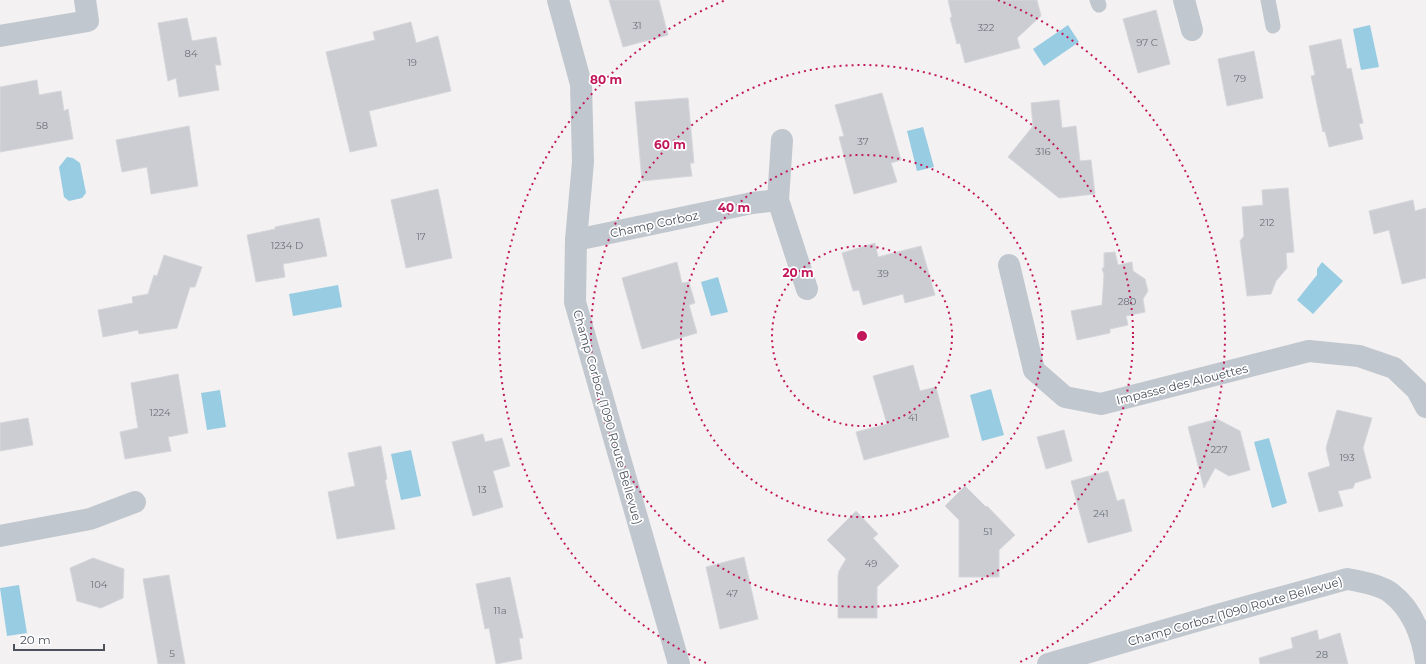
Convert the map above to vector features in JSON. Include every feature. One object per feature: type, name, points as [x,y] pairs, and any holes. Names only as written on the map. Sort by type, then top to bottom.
[{"type":"street","points":[[0,36],[88,21],[85,0]]},
{"type":"street","name":"Champ Corboz (1090 Route Bellevue)","points":[[558,0],[581,84],[582,162],[576,240],[575,302],[679,664]]},
{"type":"street","points":[[1184,0],[1192,30]]},
{"type":"street","points":[[782,140],[778,200],[807,289]]},
{"type":"street","name":"Champ Corboz","points":[[576,240],[752,203],[778,200]]},
{"type":"street","name":"Impasse des Alouettes","points":[[1010,265],[1034,370],[1065,397],[1101,404],[1309,352],[1359,356],[1394,368],[1417,390],[1426,407]]},
{"type":"street","points":[[0,536],[90,519],[135,502]]},
{"type":"street","name":"Champ Corboz (1090 Route Bellevue)","points":[[1048,664],[1347,579],[1369,584],[1390,592],[1412,614],[1424,643],[1426,662]]},
{"type":"lane","points":[[1268,0],[1273,26]]},
{"type":"water","points":[[1068,25],[1079,42],[1044,66],[1033,49]]},
{"type":"water","points":[[1370,25],[1379,67],[1361,70],[1353,29]]},
{"type":"water","points":[[923,127],[934,167],[917,171],[907,131]]},
{"type":"water","points":[[67,157],[73,158],[80,163],[86,193],[82,198],[69,201],[64,197],[59,167]]},
{"type":"water","points":[[1322,262],[1343,281],[1313,314],[1297,300],[1317,275],[1317,269]]},
{"type":"water","points":[[718,277],[728,312],[711,316],[701,282]]},
{"type":"water","points":[[338,285],[342,307],[293,316],[289,294]]},
{"type":"water","points":[[991,389],[1004,435],[982,441],[970,395]]},
{"type":"water","points":[[220,390],[226,427],[207,430],[201,393]]},
{"type":"water","points":[[1269,438],[1287,503],[1272,508],[1254,442]]},
{"type":"water","points":[[411,450],[421,496],[401,500],[391,454]]},
{"type":"water","points":[[19,585],[27,633],[7,636],[0,588]]},
{"type":"building","points":[[609,0],[659,0],[668,35],[623,47]]},
{"type":"building","points":[[948,0],[1037,0],[1041,16],[1017,38],[1020,48],[965,63],[960,43],[957,44],[950,18],[952,17]]},
{"type":"building","points":[[1156,10],[1170,64],[1138,73],[1123,19]]},
{"type":"building","points":[[187,18],[192,41],[216,37],[221,65],[215,65],[219,90],[179,97],[176,78],[168,81],[158,23]]},
{"type":"building","points":[[411,22],[416,43],[438,36],[451,91],[369,111],[377,146],[350,152],[326,52],[375,40],[373,32]]},
{"type":"building","points":[[1341,39],[1347,69],[1351,68],[1363,123],[1359,124],[1363,139],[1329,147],[1325,131],[1323,132],[1311,76],[1315,75],[1309,46]]},
{"type":"building","points":[[1254,51],[1263,98],[1227,106],[1218,59]]},
{"type":"building","points":[[37,80],[39,95],[61,91],[64,111],[68,109],[73,139],[0,152],[0,87]]},
{"type":"building","points":[[882,93],[901,160],[891,163],[897,182],[854,194],[839,137],[844,136],[835,105]]},
{"type":"building","points":[[688,98],[694,163],[690,163],[692,176],[642,181],[635,102]]},
{"type":"building","points":[[1059,100],[1062,128],[1076,126],[1080,161],[1091,160],[1095,194],[1059,198],[1008,157],[1033,126],[1031,103]]},
{"type":"building","points":[[189,126],[198,186],[151,194],[147,167],[122,172],[116,140]]},
{"type":"building","points":[[1288,188],[1294,252],[1286,253],[1287,268],[1276,281],[1271,294],[1247,296],[1240,241],[1244,236],[1242,207],[1263,205],[1262,190]]},
{"type":"building","points":[[438,189],[452,258],[406,268],[391,200]]},
{"type":"building","points":[[1413,200],[1415,211],[1426,208],[1426,278],[1402,284],[1389,230],[1374,234],[1369,211]]},
{"type":"building","points":[[319,218],[327,256],[283,264],[285,277],[256,282],[247,235],[275,229],[275,227]]},
{"type":"building","points":[[875,243],[878,257],[921,246],[935,295],[905,303],[903,294],[863,305],[859,290],[853,291],[842,253]]},
{"type":"building","points":[[1115,252],[1118,265],[1132,262],[1133,271],[1145,279],[1148,291],[1143,299],[1145,312],[1126,316],[1128,325],[1110,329],[1110,333],[1077,340],[1071,311],[1102,305],[1104,275],[1102,268],[1104,268],[1104,253]]},
{"type":"building","points":[[164,255],[202,267],[195,287],[190,287],[177,328],[139,334],[138,330],[103,337],[98,310],[133,303],[132,297],[148,294],[154,275],[157,276]]},
{"type":"building","points":[[677,262],[682,283],[689,282],[695,303],[689,305],[697,333],[642,349],[622,278]]},
{"type":"building","points":[[913,365],[920,391],[936,387],[949,437],[864,460],[856,432],[887,424],[873,376]]},
{"type":"building","points":[[178,374],[188,433],[168,437],[171,451],[125,459],[120,432],[138,428],[131,383]]},
{"type":"building","points":[[1337,410],[1372,418],[1363,448],[1371,478],[1355,483],[1353,488],[1338,491],[1343,506],[1319,512],[1308,473],[1330,466],[1326,448]]},
{"type":"building","points":[[28,418],[33,445],[0,451],[0,423]]},
{"type":"building","points":[[1217,419],[1240,431],[1250,470],[1229,476],[1215,468],[1204,488],[1188,427]]},
{"type":"building","points":[[1064,430],[1072,461],[1046,469],[1037,437]]},
{"type":"building","points":[[483,434],[485,442],[502,438],[510,466],[493,471],[503,507],[473,516],[452,442]]},
{"type":"building","points":[[381,446],[387,479],[385,480],[395,529],[337,539],[328,492],[355,486],[348,453]]},
{"type":"building","points":[[1108,471],[1117,501],[1124,499],[1132,531],[1088,543],[1071,481]]},
{"type":"building","points":[[965,486],[1015,535],[999,550],[999,577],[959,577],[959,520],[945,506]]},
{"type":"building","points":[[856,511],[878,534],[873,538],[899,566],[877,587],[877,618],[838,618],[838,576],[839,571],[846,559],[827,540]]},
{"type":"building","points":[[744,557],[758,619],[720,629],[706,567]]},
{"type":"building","points":[[93,558],[124,569],[123,598],[101,608],[77,601],[70,568]]},
{"type":"building","points":[[169,575],[185,664],[158,664],[143,579]]},
{"type":"building","points":[[510,577],[523,638],[519,638],[522,659],[496,664],[489,628],[485,629],[476,584]]},
{"type":"building","points":[[1317,630],[1319,640],[1340,633],[1348,664],[1260,664],[1259,658],[1293,648],[1291,638]]}]
